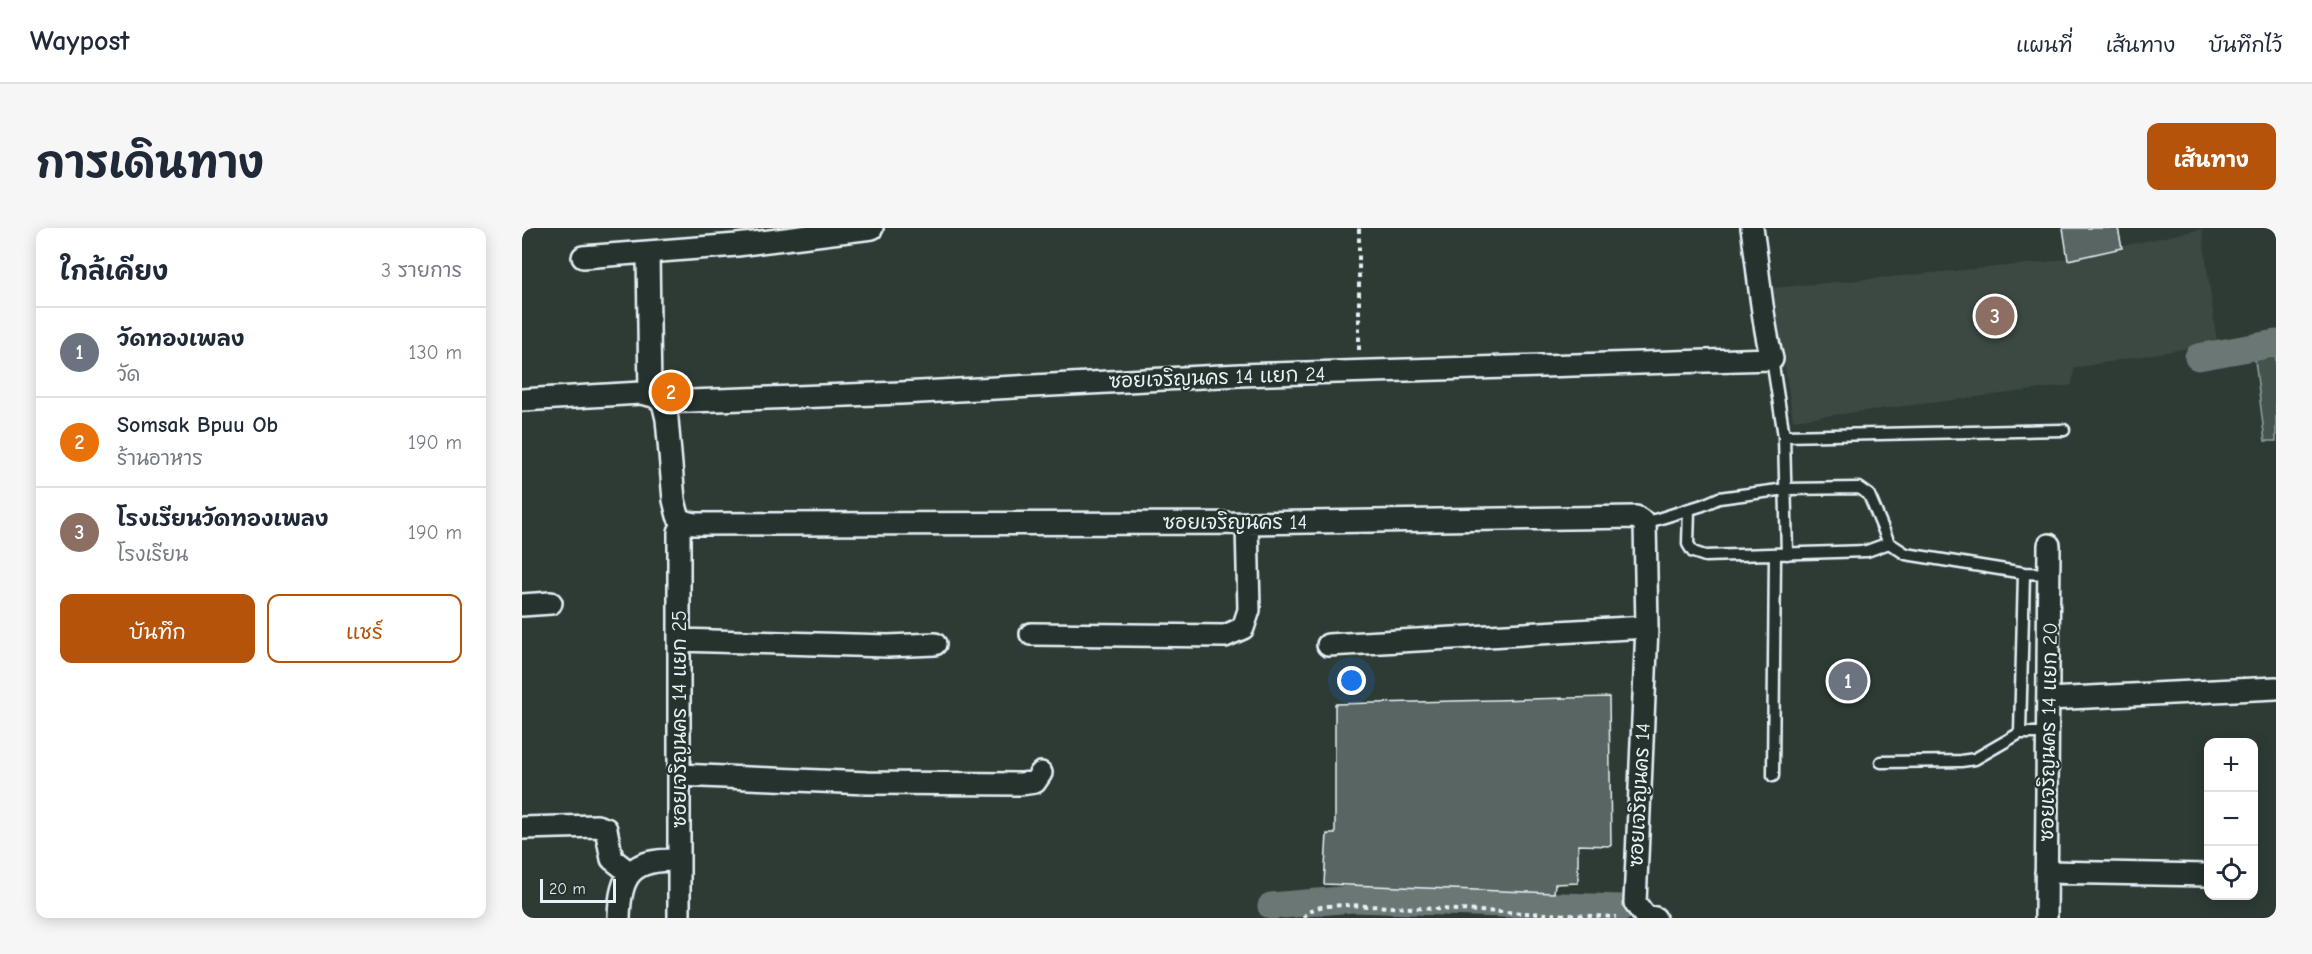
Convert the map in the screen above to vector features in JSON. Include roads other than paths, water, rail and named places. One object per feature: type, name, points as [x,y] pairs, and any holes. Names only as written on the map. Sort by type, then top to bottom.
[{"type":"street","points":[[583,257],[737,245],[872,228]]},
{"type":"street","points":[[1752,228],[1765,329],[1772,360]]},
{"type":"street","points":[[648,252],[656,398],[667,419],[674,500],[678,516],[684,521]]},
{"type":"street","name":"ซอยเจริญนคร 14 แยก 24","points":[[656,398],[901,393],[1229,375],[1772,360]]},
{"type":"street","points":[[522,400],[641,393],[656,398]]},
{"type":"street","name":"ซอยเจริญนคร 14","points":[[684,521],[694,524],[1247,523],[1636,517],[1645,523],[1647,627],[1635,903],[1650,917]]},
{"type":"street","name":"ซอยเจริญนคร 14 แยก 25","points":[[679,918],[679,532],[684,521]]},
{"type":"street","points":[[1031,634],[1225,636],[1243,628],[1249,610],[1247,523]]},
{"type":"street","name":"ซอยเจริญนคร 14 แยก 20","points":[[2046,918],[2049,545]]},
{"type":"street","points":[[522,605],[551,603]]},
{"type":"street","points":[[1328,645],[1647,627]]},
{"type":"street","points":[[679,640],[888,646],[935,644]]},
{"type":"street","points":[[2048,699],[2276,688]]},
{"type":"street","points":[[679,775],[867,783],[1021,784],[1035,782],[1041,772]]},
{"type":"street","points":[[522,828],[597,826],[606,829],[612,859],[630,873]]},
{"type":"street","points":[[619,918],[625,879],[634,869],[657,860],[679,860]]},
{"type":"street","points":[[2046,872],[2204,875]]},
{"type":"lane","points":[[1772,360],[1784,436],[1787,554]]},
{"type":"lane","points":[[1784,436],[2064,430]]},
{"type":"lane","points":[[1645,523],[1719,498],[1786,489],[1862,489],[1869,495],[1889,543],[1913,557],[2024,573],[2050,574]]},
{"type":"lane","points":[[1689,509],[1688,544],[1693,552],[1706,556],[1867,551],[1889,543]]},
{"type":"lane","points":[[1773,776],[1775,554]]},
{"type":"lane","points":[[2020,733],[2024,573]]},
{"type":"lane","points":[[1881,762],[1975,759],[2020,733],[2048,733]]},
{"type":"waterway","points":[[2198,357],[2276,343]]},
{"type":"waterway","points":[[1271,906],[1353,899],[1622,908]]},
{"type":"place","name":"โรงเรียนวัดทองเพลง","points":[[1995,316]]},
{"type":"place","name":"Somsak Bpuu Ob","points":[[671,392]]},
{"type":"place","name":"วัดทองเพลง","points":[[1848,681]]}]
